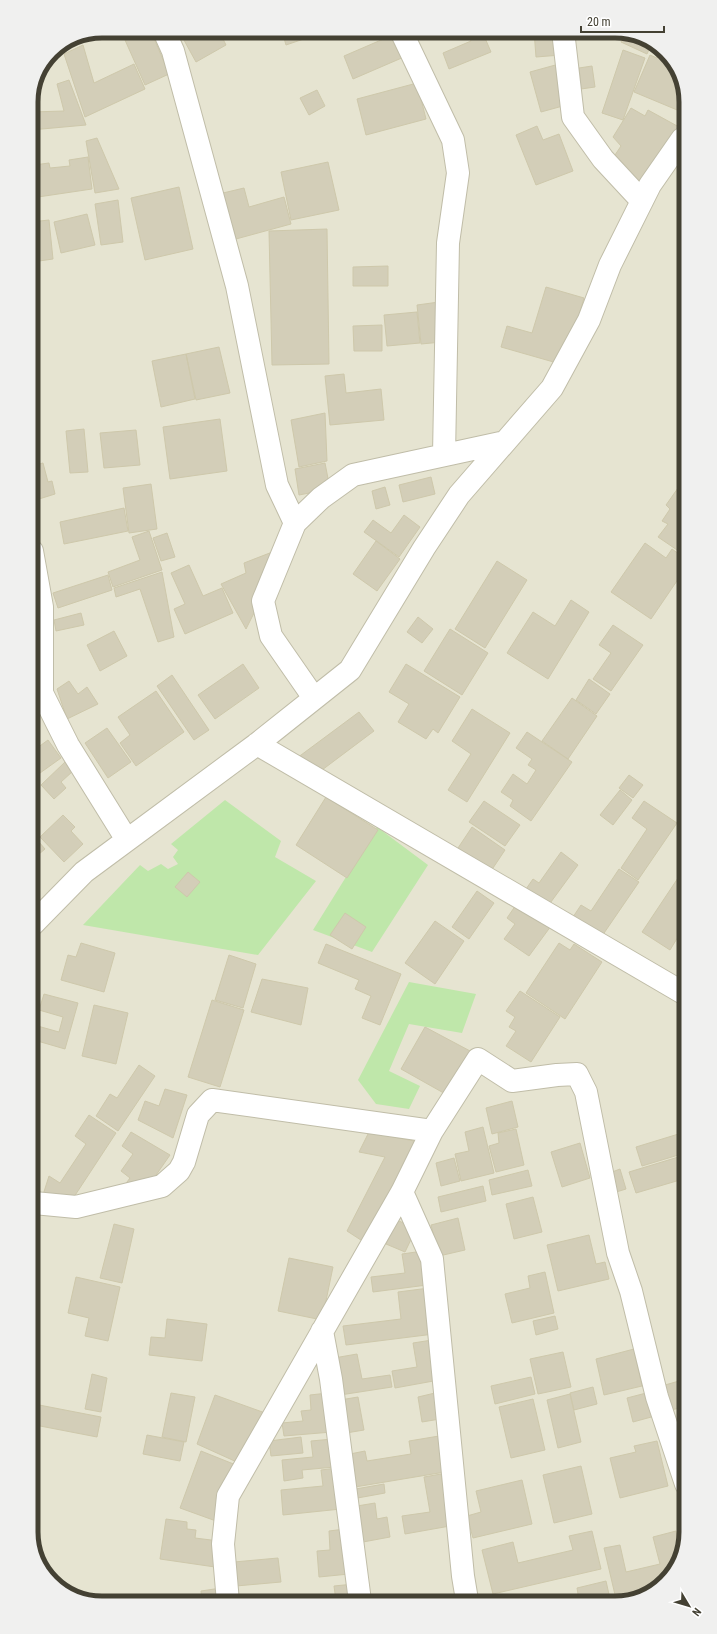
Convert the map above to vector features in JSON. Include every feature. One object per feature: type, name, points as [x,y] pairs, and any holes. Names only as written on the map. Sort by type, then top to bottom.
[{"type":"street","points":[[167,38],[173,50],[237,286],[277,485],[295,523]]},
{"type":"street","points":[[404,38],[453,140],[458,173],[448,242],[444,455]]},
{"type":"street","points":[[564,38],[573,117],[603,159],[642,201]]},
{"type":"street","points":[[38,919],[84,872],[257,744],[350,670],[424,548],[459,495],[552,388],[589,320],[610,265],[650,185],[679,143]]},
{"type":"street","points":[[314,698],[271,636],[263,601],[295,523],[321,498],[353,475],[505,442]]},
{"type":"street","points":[[38,585],[42,607],[42,693],[68,745],[127,840]]},
{"type":"street","points":[[257,744],[679,990]]},
{"type":"street","points":[[227,1596],[223,1544],[228,1496],[402,1192],[432,1131],[478,1059],[512,1082],[576,1074],[586,1092],[618,1253],[631,1291],[657,1397],[679,1463]]},
{"type":"street","points":[[38,1203],[76,1207],[162,1186],[179,1171],[184,1162],[198,1115],[212,1100],[432,1131]]},
{"type":"street","points":[[402,1192],[432,1259],[463,1576],[466,1596]]},
{"type":"street","points":[[322,1332],[331,1380],[359,1596]]},
{"type":"shaded area","points":[[619,38],[636,41],[654,51],[666,63],[676,81],[679,102],[679,1532],[676,1553],[668,1568],[654,1583],[636,1593],[615,1596],[98,1596],[81,1593],[63,1583],[49,1568],[41,1553],[38,1532],[38,98],[40,86],[51,63],[70,47],[81,41],[94,39]]},
{"type":"green space","points":[[225,800],[281,841],[275,857],[316,881],[258,955],[83,925],[140,865],[148,871],[161,864],[168,869],[178,864],[173,857],[178,850],[171,844]]},
{"type":"green space","points":[[377,827],[428,865],[372,952],[313,930]]},
{"type":"green space","points":[[409,982],[476,994],[462,1033],[409,1024],[389,1071],[420,1086],[409,1109],[376,1104],[358,1080]]},
{"type":"building","points":[[124,38],[154,38],[169,74],[145,85]]},
{"type":"building","points":[[183,38],[222,38],[226,45],[196,62]]},
{"type":"building","points":[[284,38],[306,38],[286,45]]},
{"type":"building","points":[[386,38],[397,38],[404,57],[353,79],[344,56]]},
{"type":"building","points":[[470,38],[485,38],[491,52],[449,69],[443,53],[471,41]]},
{"type":"building","points":[[535,38],[560,38],[561,55],[536,57]]},
{"type":"building","points":[[623,38],[636,41],[650,48],[647,54],[621,42]]},
{"type":"building","points":[[83,45],[94,83],[134,64],[145,89],[85,117],[64,54]]},
{"type":"building","points":[[623,50],[645,58],[623,120],[602,113]]},
{"type":"building","points":[[650,55],[657,58],[658,55],[666,63],[676,81],[679,111],[634,92]]},
{"type":"building","points":[[559,64],[570,104],[541,112],[530,72]]},
{"type":"building","points":[[592,66],[595,87],[581,89],[579,68]]},
{"type":"building","points":[[69,80],[86,125],[38,129],[38,112],[64,111],[57,84]]},
{"type":"building","points":[[417,83],[426,119],[366,135],[357,99]]},
{"type":"building","points":[[317,90],[325,106],[309,115],[300,98]]},
{"type":"building","points":[[631,108],[645,116],[648,110],[679,127],[641,195],[611,161],[621,146],[613,137]]},
{"type":"building","points":[[537,126],[543,140],[559,134],[573,171],[536,185],[516,135]]},
{"type":"building","points":[[97,138],[119,189],[95,193],[86,141]]},
{"type":"building","points":[[88,157],[92,189],[38,197],[38,164],[49,163],[50,168],[70,166],[69,160]]},
{"type":"building","points":[[328,162],[339,210],[291,220],[281,172]]},
{"type":"building","points":[[179,187],[193,249],[145,260],[131,198]]},
{"type":"building","points":[[244,188],[249,207],[284,197],[291,224],[236,239],[223,193]]},
{"type":"building","points":[[118,200],[123,242],[101,245],[95,204]]},
{"type":"building","points":[[87,214],[95,245],[61,253],[54,222]]},
{"type":"building","points":[[49,220],[53,259],[38,261],[38,221]]},
{"type":"building","points":[[327,229],[329,364],[272,365],[269,231]]},
{"type":"building","points":[[388,266],[388,286],[353,286],[353,267]]},
{"type":"building","points":[[546,287],[584,298],[564,365],[501,347],[507,326],[532,333]]},
{"type":"building","points":[[439,302],[442,342],[421,344],[417,305]]},
{"type":"building","points":[[417,312],[420,343],[387,346],[384,315]]},
{"type":"building","points":[[382,325],[382,351],[354,351],[353,326]]},
{"type":"building","points":[[219,347],[230,393],[196,400],[186,354]]},
{"type":"building","points":[[186,354],[195,399],[161,407],[152,361]]},
{"type":"building","points":[[344,374],[346,393],[381,389],[384,420],[330,425],[325,376]]},
{"type":"building","points":[[325,413],[327,461],[299,467],[291,420]]},
{"type":"building","points":[[220,419],[227,471],[170,479],[163,427]]},
{"type":"building","points":[[84,429],[88,472],[70,473],[66,431]]},
{"type":"building","points":[[136,430],[140,465],[104,468],[100,433]]},
{"type":"building","points":[[43,463],[48,482],[52,481],[55,494],[39,499],[38,494],[38,464]]},
{"type":"building","points":[[325,463],[330,489],[299,495],[295,469]]},
{"type":"building","points":[[431,477],[435,494],[403,502],[399,485]]},
{"type":"building","points":[[151,484],[157,529],[129,533],[123,488]]},
{"type":"building","points":[[385,487],[390,505],[376,509],[372,491]]},
{"type":"building","points":[[678,488],[679,551],[658,537],[668,524],[662,521],[670,509],[666,505]]},
{"type":"building","points":[[124,508],[128,531],[64,544],[60,522]]},
{"type":"building","points":[[404,515],[420,527],[399,557],[364,532],[373,520],[391,533]]},
{"type":"building","points":[[149,531],[162,570],[113,587],[108,572],[140,560],[132,537]]},
{"type":"building","points":[[167,533],[175,557],[161,561],[153,538]]},
{"type":"building","points":[[376,541],[400,559],[377,591],[353,574]]},
{"type":"building","points":[[645,543],[666,558],[672,549],[679,554],[679,578],[651,619],[611,592]]},
{"type":"building","points":[[280,549],[267,587],[246,629],[221,584],[246,573],[244,563]]},
{"type":"building","points":[[497,561],[527,580],[485,648],[455,629]]},
{"type":"building","points":[[189,565],[203,596],[222,588],[233,613],[185,634],[174,609],[185,604],[171,573]]},
{"type":"building","points":[[162,572],[174,637],[158,642],[140,589],[116,597],[114,588]]},
{"type":"building","points":[[108,575],[112,590],[58,608],[53,593]]},
{"type":"building","points":[[571,600],[589,612],[548,679],[507,653],[533,612],[555,626]]},
{"type":"building","points":[[81,613],[84,625],[56,631],[54,620]]},
{"type":"building","points":[[418,617],[433,629],[422,643],[407,632]]},
{"type":"building","points":[[613,625],[643,645],[611,691],[593,679],[611,653],[599,645]]},
{"type":"building","points":[[450,629],[488,653],[462,695],[424,671]]},
{"type":"building","points":[[114,631],[127,656],[100,671],[87,645]]},
{"type":"building","points":[[243,664],[259,688],[215,719],[198,695]]},
{"type":"building","points":[[406,664],[460,697],[438,733],[433,729],[426,739],[398,722],[409,704],[389,692]]},
{"type":"building","points":[[172,675],[209,730],[194,740],[157,686]]},
{"type":"building","points":[[589,679],[610,694],[596,714],[576,700]]},
{"type":"building","points":[[69,681],[78,694],[87,687],[98,704],[67,719],[57,689]]},
{"type":"building","points":[[156,691],[184,732],[136,766],[120,743],[130,735],[118,717]]},
{"type":"building","points":[[572,698],[597,716],[568,759],[542,741]]},
{"type":"building","points":[[472,709],[510,733],[467,802],[448,790],[471,754],[452,741]]},
{"type":"building","points":[[359,712],[374,731],[318,773],[297,758]]},
{"type":"building","points":[[107,728],[131,762],[108,778],[85,743]]},
{"type":"building","points":[[527,732],[572,762],[531,821],[510,806],[513,800],[501,792],[513,774],[527,784],[536,770],[528,765],[532,759],[516,748]]},
{"type":"building","points":[[48,740],[61,758],[38,774],[38,747]]},
{"type":"building","points":[[65,762],[73,771],[61,782],[66,788],[54,799],[41,785]]},
{"type":"building","points":[[629,775],[643,785],[633,798],[619,788]]},
{"type":"building","points":[[620,790],[632,800],[613,825],[600,815]]},
{"type":"building","points":[[326,797],[378,830],[347,878],[296,845]]},
{"type":"building","points":[[484,801],[520,825],[505,846],[469,822]]},
{"type":"building","points":[[644,801],[677,823],[638,880],[621,868],[647,829],[632,818]]},
{"type":"building","points":[[63,815],[75,827],[71,831],[83,844],[64,862],[40,837]]},
{"type":"building","points":[[472,827],[505,850],[491,871],[458,848]]},
{"type":"building","points":[[38,841],[45,849],[38,855]]},
{"type":"building","points":[[561,852],[578,865],[548,906],[526,889],[533,879],[539,883]]},
{"type":"building","points":[[619,869],[639,882],[602,936],[573,917],[581,905],[591,911]]},
{"type":"building","points":[[188,872],[200,882],[187,897],[175,887]]},
{"type":"building","points":[[679,876],[679,935],[670,950],[642,932]]},
{"type":"building","points":[[477,891],[494,903],[469,939],[452,927]]},
{"type":"building","points":[[518,902],[551,926],[529,956],[504,939],[515,924],[507,918]]},
{"type":"building","points":[[345,913],[366,927],[352,949],[330,935]]},
{"type":"building","points":[[435,921],[464,941],[435,984],[405,963]]},
{"type":"building","points":[[81,943],[115,953],[104,992],[61,980],[68,955],[76,957]]},
{"type":"building","points":[[559,943],[570,950],[574,944],[602,962],[565,1019],[526,993]]},
{"type":"building","points":[[326,944],[401,974],[380,1025],[362,1018],[371,996],[355,989],[359,980],[318,963]]},
{"type":"building","points":[[229,955],[256,964],[243,1008],[215,1000]]},
{"type":"building","points":[[262,979],[308,988],[301,1025],[251,1012]]},
{"type":"building","points":[[520,991],[560,1017],[531,1062],[506,1046],[516,1031],[509,1027],[515,1017],[506,1011]]},
{"type":"building","points":[[44,994],[78,1003],[65,1049],[38,1041],[38,1026],[59,1032],[63,1017],[39,1010]]},
{"type":"building","points":[[212,1000],[244,1010],[220,1087],[188,1077]]},
{"type":"building","points":[[94,1005],[128,1013],[116,1064],[82,1056]]},
{"type":"building","points":[[425,1027],[472,1052],[449,1096],[401,1069]]},
{"type":"building","points":[[139,1065],[155,1076],[118,1131],[96,1116],[110,1094],[117,1098]]},
{"type":"building","points":[[165,1089],[187,1095],[173,1138],[138,1120],[145,1101],[159,1106]]},
{"type":"building","points":[[512,1101],[518,1127],[492,1134],[486,1108]]},
{"type":"building","points":[[89,1115],[116,1133],[70,1203],[42,1198],[49,1176],[60,1183],[86,1144],[75,1136]]},
{"type":"building","points":[[483,1127],[494,1173],[461,1181],[455,1154],[469,1151],[465,1132]]},
{"type":"building","points":[[516,1129],[524,1165],[496,1172],[489,1146],[499,1143],[498,1133]]},
{"type":"building","points":[[131,1132],[170,1155],[154,1178],[121,1190],[130,1178],[121,1171],[133,1154],[122,1146]]},
{"type":"building","points":[[369,1132],[419,1142],[367,1244],[347,1231],[385,1157],[359,1152]]},
{"type":"building","points":[[679,1134],[679,1155],[642,1166],[636,1147]]},
{"type":"building","points":[[580,1143],[590,1178],[562,1187],[551,1152]]},
{"type":"building","points":[[679,1157],[679,1180],[636,1193],[629,1172]]},
{"type":"building","points":[[454,1158],[460,1181],[441,1186],[436,1163]]},
{"type":"building","points":[[620,1169],[626,1189],[613,1193],[607,1174]]},
{"type":"building","points":[[528,1170],[532,1186],[492,1195],[489,1180]]},
{"type":"building","points":[[483,1186],[486,1201],[441,1212],[438,1197]]},
{"type":"building","points":[[533,1197],[542,1232],[514,1239],[506,1204]]},
{"type":"building","points":[[458,1218],[465,1250],[439,1256],[431,1225]]},
{"type":"building","points":[[397,1220],[416,1229],[405,1252],[386,1244]]},
{"type":"building","points":[[114,1224],[134,1229],[122,1283],[100,1278]]},
{"type":"building","points":[[589,1235],[596,1264],[605,1262],[609,1279],[558,1291],[547,1245]]},
{"type":"building","points":[[423,1251],[427,1285],[373,1292],[371,1277],[405,1273],[402,1254]]},
{"type":"building","points":[[289,1258],[333,1267],[322,1320],[278,1311]]},
{"type":"building","points":[[545,1272],[554,1313],[512,1323],[505,1294],[530,1288],[528,1276]]},
{"type":"building","points":[[76,1277],[120,1287],[108,1341],[85,1336],[89,1318],[68,1313]]},
{"type":"building","points":[[429,1288],[434,1334],[346,1345],[343,1326],[401,1319],[398,1292]]},
{"type":"building","points":[[555,1316],[558,1329],[536,1335],[533,1321]]},
{"type":"building","points":[[167,1319],[207,1324],[202,1361],[149,1355],[151,1337],[165,1338]]},
{"type":"building","points":[[432,1340],[439,1380],[395,1388],[392,1371],[417,1367],[413,1343]]},
{"type":"building","points":[[634,1349],[642,1386],[604,1395],[596,1359]]},
{"type":"building","points":[[563,1352],[571,1387],[538,1394],[530,1359]]},
{"type":"building","points":[[357,1354],[362,1379],[390,1375],[392,1387],[340,1395],[334,1358]]},
{"type":"building","points":[[92,1374],[107,1378],[101,1412],[85,1409]]},
{"type":"building","points":[[531,1377],[535,1394],[495,1404],[491,1386]]},
{"type":"building","points":[[679,1381],[679,1408],[671,1410],[665,1385]]},
{"type":"building","points":[[593,1387],[597,1404],[574,1410],[570,1393]]},
{"type":"building","points":[[650,1392],[655,1416],[633,1422],[627,1398]]},
{"type":"building","points":[[171,1393],[195,1397],[186,1442],[162,1437]]},
{"type":"building","points":[[328,1393],[332,1432],[284,1436],[282,1423],[303,1421],[301,1411],[311,1410],[310,1395]]},
{"type":"building","points":[[435,1393],[440,1419],[422,1422],[418,1397]]},
{"type":"building","points":[[570,1394],[581,1442],[558,1448],[547,1400]]},
{"type":"building","points":[[215,1395],[268,1414],[239,1463],[197,1444]]},
{"type":"building","points":[[358,1397],[364,1430],[346,1433],[340,1400]]},
{"type":"building","points":[[533,1399],[545,1450],[511,1458],[499,1407]]},
{"type":"building","points":[[38,1405],[101,1417],[97,1437],[38,1426]]},
{"type":"building","points":[[147,1435],[184,1442],[180,1461],[143,1454]]},
{"type":"building","points":[[439,1436],[445,1472],[355,1487],[350,1454],[365,1451],[367,1461],[411,1454],[409,1441]]},
{"type":"building","points":[[301,1437],[303,1453],[271,1456],[269,1441]]},
{"type":"building","points":[[333,1439],[335,1467],[302,1470],[303,1478],[284,1481],[282,1460],[313,1457],[311,1441]]},
{"type":"building","points":[[657,1441],[668,1486],[620,1498],[610,1458],[636,1452],[634,1446]]},
{"type":"building","points":[[201,1451],[236,1465],[216,1521],[180,1508]]},
{"type":"building","points":[[581,1466],[592,1514],[554,1523],[543,1475]]},
{"type":"building","points":[[337,1468],[341,1509],[283,1515],[281,1490],[323,1486],[321,1470]]},
{"type":"building","points":[[441,1474],[450,1526],[405,1534],[402,1516],[430,1512],[424,1477]]},
{"type":"building","points":[[522,1480],[532,1524],[473,1538],[467,1516],[481,1512],[476,1491]]},
{"type":"building","points":[[384,1484],[385,1493],[352,1499],[350,1490]]},
{"type":"building","points":[[375,1503],[377,1519],[387,1517],[390,1537],[363,1542],[357,1506]]},
{"type":"building","points":[[166,1519],[187,1522],[187,1529],[196,1530],[195,1538],[219,1541],[215,1567],[160,1559]]},
{"type":"building","points":[[345,1529],[349,1574],[319,1577],[317,1551],[330,1550],[329,1531]]},
{"type":"building","points":[[592,1531],[601,1569],[493,1594],[482,1550],[513,1542],[518,1563],[573,1550],[569,1536]]},
{"type":"building","points":[[676,1531],[678,1541],[676,1553],[668,1568],[654,1583],[636,1593],[615,1596],[604,1548],[620,1545],[626,1572],[660,1564],[653,1537]]},
{"type":"building","points":[[278,1558],[281,1582],[236,1586],[234,1562]]},
{"type":"building","points":[[606,1581],[609,1596],[578,1596],[577,1588]]},
{"type":"building","points":[[354,1584],[355,1596],[335,1596],[334,1586]]},
{"type":"building","points":[[221,1588],[222,1596],[201,1596],[201,1591]]}]
